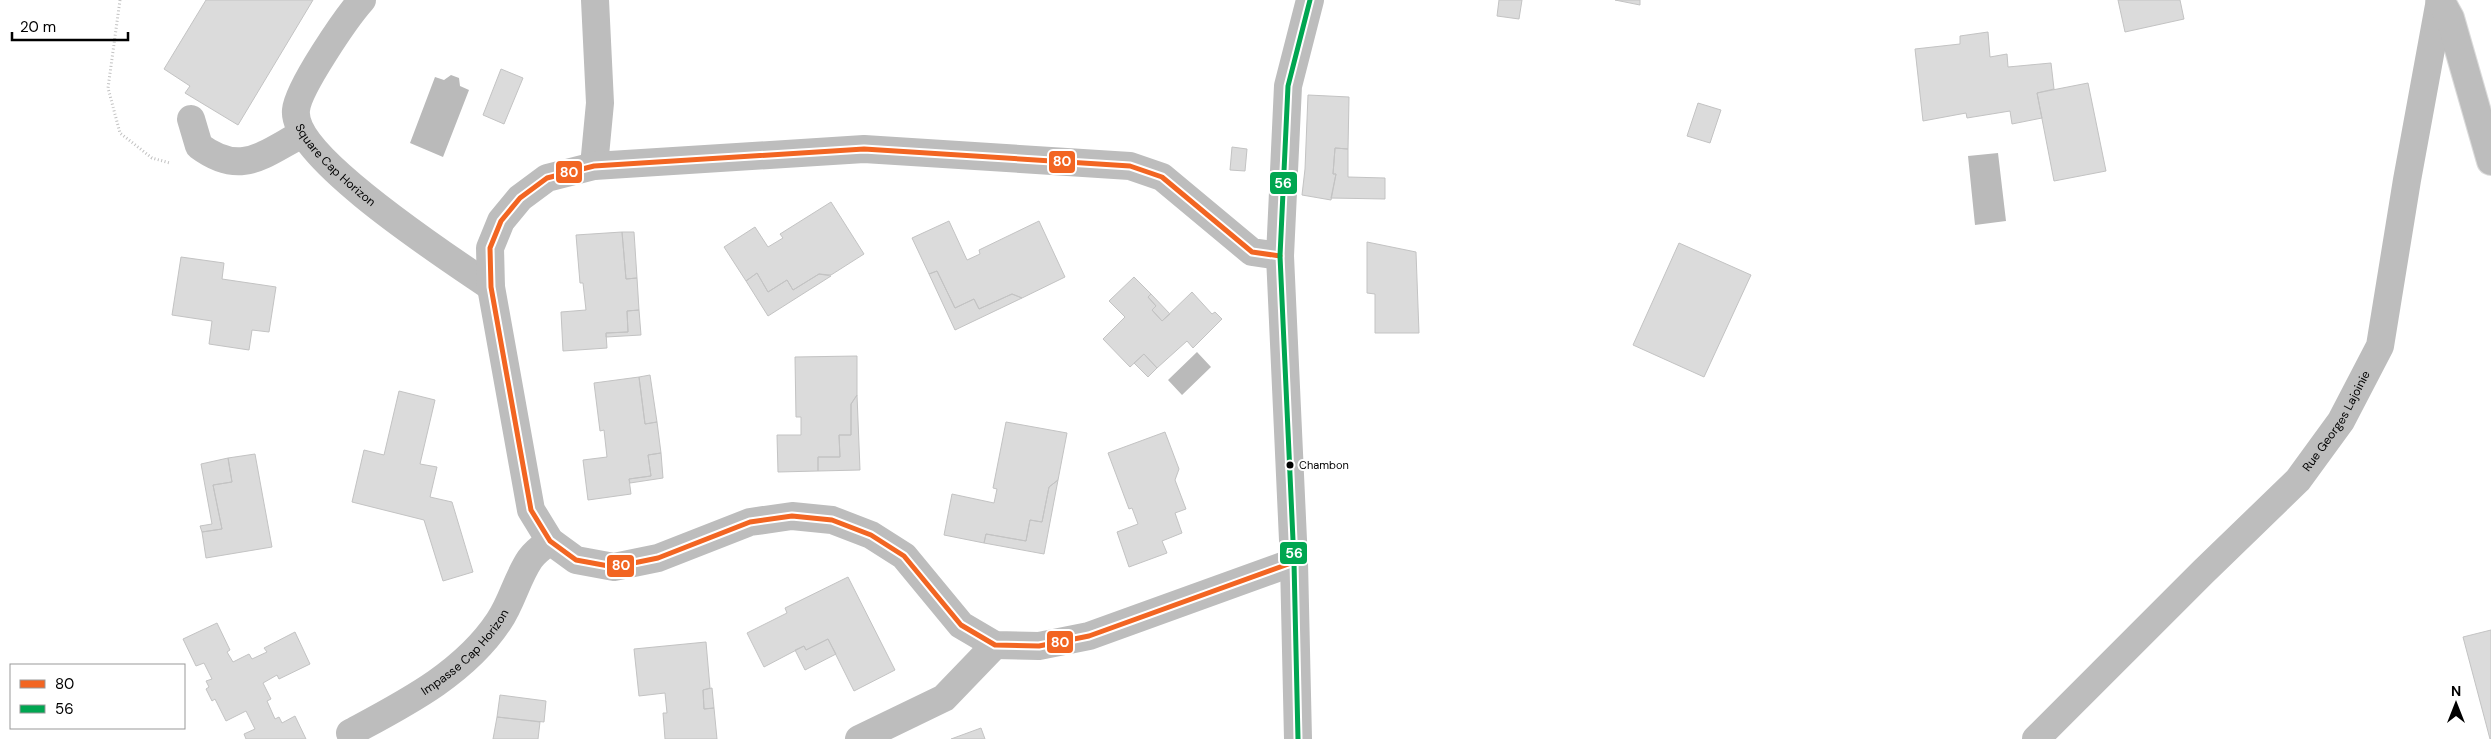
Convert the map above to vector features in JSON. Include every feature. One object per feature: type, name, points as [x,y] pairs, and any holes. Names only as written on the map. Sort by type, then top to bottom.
[{"type":"street","name":"Square Cap Horizon","points":[[362,0],[304,88],[296,111],[302,134],[321,158],[354,187],[491,287]]},
{"type":"street","points":[[594,166],[600,103],[595,0]]},
{"type":"street","points":[[1298,739],[1294,562],[1280,256],[1288,86],[1310,0]]},
{"type":"street","points":[[2440,0],[2450,18],[2491,160]]},
{"type":"street","name":"Rue Georges Lajoinie","points":[[2036,739],[2298,480],[2341,421],[2380,346],[2407,180],[2440,0]]},
{"type":"street","points":[[192,119],[199,146],[211,155],[226,162],[242,162],[264,154],[302,134]]},
{"type":"street","points":[[1280,256],[1252,252],[1162,177],[1130,166],[864,149],[594,166],[547,178],[520,198],[501,221],[490,248],[491,287],[531,510],[550,541],[576,560],[614,567],[658,558],[750,522],[792,516],[832,520],[871,535],[904,556],[961,625],[995,644],[1039,646],[1089,636],[1294,562]]},
{"type":"street","name":"Impasse Cap Horizon","points":[[350,733],[409,701],[444,678],[476,648],[499,621],[531,558],[550,541]]},
{"type":"street","points":[[858,739],[944,698],[995,644]]},
{"type":"path","points":[[120,0],[108,88],[120,132],[152,158],[185,169],[211,155]]},
{"type":"shaded area","points":[[451,75],[459,78],[460,86],[469,90],[443,157],[410,143],[435,77],[444,80]]},
{"type":"shaded area","points":[[1998,153],[2006,221],[1975,225],[1968,156]]},
{"type":"shaded area","points":[[1197,352],[1211,367],[1182,395],[1168,380]]},
{"type":"building","points":[[206,0],[313,0],[238,125],[185,93],[190,86],[164,69]]},
{"type":"building","points":[[1499,0],[1522,0],[1519,19],[1497,16]]},
{"type":"building","points":[[1615,0],[1640,0],[1640,5]]},
{"type":"building","points":[[2118,0],[2180,0],[2184,19],[2125,32]]},
{"type":"building","points":[[1988,32],[1990,57],[2007,54],[2008,67],[2051,63],[2054,89],[2037,93],[2042,118],[2012,124],[2010,111],[1967,118],[1966,113],[1923,121],[1915,49],[1960,44],[1960,36]]},
{"type":"building","points":[[501,69],[523,78],[504,124],[483,115]]},
{"type":"building","points":[[2088,83],[2106,171],[2054,181],[2037,93]]},
{"type":"building","points":[[1308,95],[1349,97],[1348,149],[1335,148],[1333,174],[1336,174],[1331,200],[1302,195]]},
{"type":"building","points":[[1698,103],[1721,110],[1710,143],[1687,136]]},
{"type":"building","points":[[1232,147],[1247,149],[1245,171],[1230,170]]},
{"type":"building","points":[[1335,148],[1348,149],[1348,177],[1385,178],[1385,199],[1331,198],[1336,174],[1333,174]]},
{"type":"building","points":[[831,202],[864,254],[831,275],[819,274],[793,290],[787,280],[768,292],[757,273],[746,281],[724,247],[755,227],[768,247],[783,238],[780,234]]},
{"type":"building","points":[[949,221],[967,260],[980,254],[979,250],[1039,221],[1065,277],[1022,298],[1012,294],[979,309],[974,299],[955,308],[937,271],[929,274],[912,238]]},
{"type":"building","points":[[622,232],[626,279],[637,278],[639,310],[627,311],[628,332],[606,333],[607,348],[563,351],[561,312],[586,310],[583,283],[580,283],[576,235]]},
{"type":"building","points":[[622,232],[634,232],[637,278],[626,279]]},
{"type":"building","points":[[1367,242],[1416,252],[1419,333],[1375,333],[1375,294],[1367,293]]},
{"type":"building","points":[[1679,243],[1751,275],[1704,377],[1633,345]]},
{"type":"building","points":[[181,257],[224,263],[222,279],[276,287],[269,332],[252,330],[249,350],[209,344],[212,321],[172,315]]},
{"type":"building","points":[[937,271],[955,308],[974,299],[979,309],[1012,294],[1022,298],[955,330],[929,274]]},
{"type":"building","points":[[757,273],[768,292],[787,280],[793,290],[819,274],[831,276],[768,316],[746,281]]},
{"type":"building","points":[[1134,277],[1151,294],[1148,297],[1156,306],[1152,310],[1162,321],[1192,292],[1212,314],[1215,312],[1222,319],[1193,348],[1187,341],[1157,368],[1144,354],[1130,367],[1103,339],[1125,317],[1109,301]]},
{"type":"building","points":[[1151,294],[1170,314],[1162,321],[1152,310],[1156,306],[1148,297]]},
{"type":"building","points":[[639,310],[641,335],[606,337],[606,333],[628,332],[627,311]]},
{"type":"building","points":[[1144,354],[1157,368],[1148,377],[1134,363]]},
{"type":"building","points":[[857,356],[857,395],[851,404],[851,435],[839,435],[840,457],[818,457],[818,471],[778,472],[777,435],[801,435],[801,417],[796,417],[795,357]]},
{"type":"building","points":[[650,375],[657,422],[645,424],[639,377]]},
{"type":"building","points":[[639,377],[645,424],[657,422],[661,453],[648,455],[651,476],[629,479],[631,494],[588,500],[583,460],[607,457],[604,430],[600,431],[594,383]]},
{"type":"building","points":[[399,391],[435,400],[420,464],[437,467],[430,497],[452,502],[473,572],[443,581],[424,520],[352,502],[364,450],[384,455]]},
{"type":"building","points":[[857,395],[860,470],[818,471],[818,457],[840,457],[839,435],[851,435],[851,404]]},
{"type":"building","points":[[1006,422],[1067,433],[1058,480],[1049,487],[1042,522],[1030,520],[1026,541],[986,534],[984,543],[944,535],[952,494],[994,503],[997,489],[993,488]]},
{"type":"building","points":[[1165,432],[1179,469],[1175,480],[1186,509],[1175,513],[1182,533],[1162,541],[1167,553],[1129,567],[1117,532],[1138,524],[1132,508],[1129,509],[1108,453]]},
{"type":"building","points":[[661,453],[663,478],[630,483],[629,479],[651,476],[648,455]]},
{"type":"building","points":[[255,454],[272,547],[206,558],[202,532],[222,529],[213,485],[232,482],[228,458]]},
{"type":"building","points":[[228,458],[232,482],[213,485],[222,529],[202,532],[200,526],[212,524],[201,464]]},
{"type":"building","points":[[1058,480],[1044,554],[984,543],[986,534],[1026,541],[1030,520],[1042,522],[1049,487]]},
{"type":"building","points":[[848,577],[895,670],[854,691],[828,639],[806,650],[804,646],[764,667],[747,633],[787,613],[785,608]]},
{"type":"building","points":[[217,623],[230,650],[227,652],[233,662],[249,654],[252,659],[267,652],[264,648],[295,632],[310,664],[279,679],[277,675],[263,683],[271,699],[267,701],[275,719],[279,717],[282,723],[295,716],[306,739],[246,739],[244,734],[255,729],[246,711],[226,721],[215,699],[212,701],[206,689],[209,687],[206,681],[212,679],[204,663],[196,666],[183,639]]},
{"type":"building","points":[[2491,630],[2491,739],[2490,739],[2463,637]]},
{"type":"building","points":[[828,639],[836,654],[805,670],[795,650],[804,646],[806,650]]},
{"type":"building","points":[[706,642],[710,688],[703,690],[704,709],[714,708],[717,739],[665,739],[663,713],[667,713],[665,693],[639,696],[634,649]]},
{"type":"building","points":[[712,688],[714,708],[704,709],[703,690]]},
{"type":"building","points":[[500,695],[546,701],[544,722],[497,717]]},
{"type":"building","points":[[497,717],[540,722],[538,739],[493,739]]},
{"type":"building","points":[[981,728],[985,739],[951,739]]},
{"type":"transit line","name":"56","points":[[1298,739],[1294,562],[1280,256],[1288,86],[1310,0]]},
{"type":"transit line","name":"80","points":[[1280,256],[1252,252],[1162,177],[1130,166],[864,149],[594,166],[547,178],[520,198],[501,221],[490,248],[491,287],[531,510],[550,541],[576,560],[614,567],[658,558],[750,522],[792,516],[832,520],[871,535],[904,556],[961,625],[995,645],[1039,646],[1089,636],[1294,562]]},
{"type":"place","name":"Chambon","points":[[1290,465]]}]
